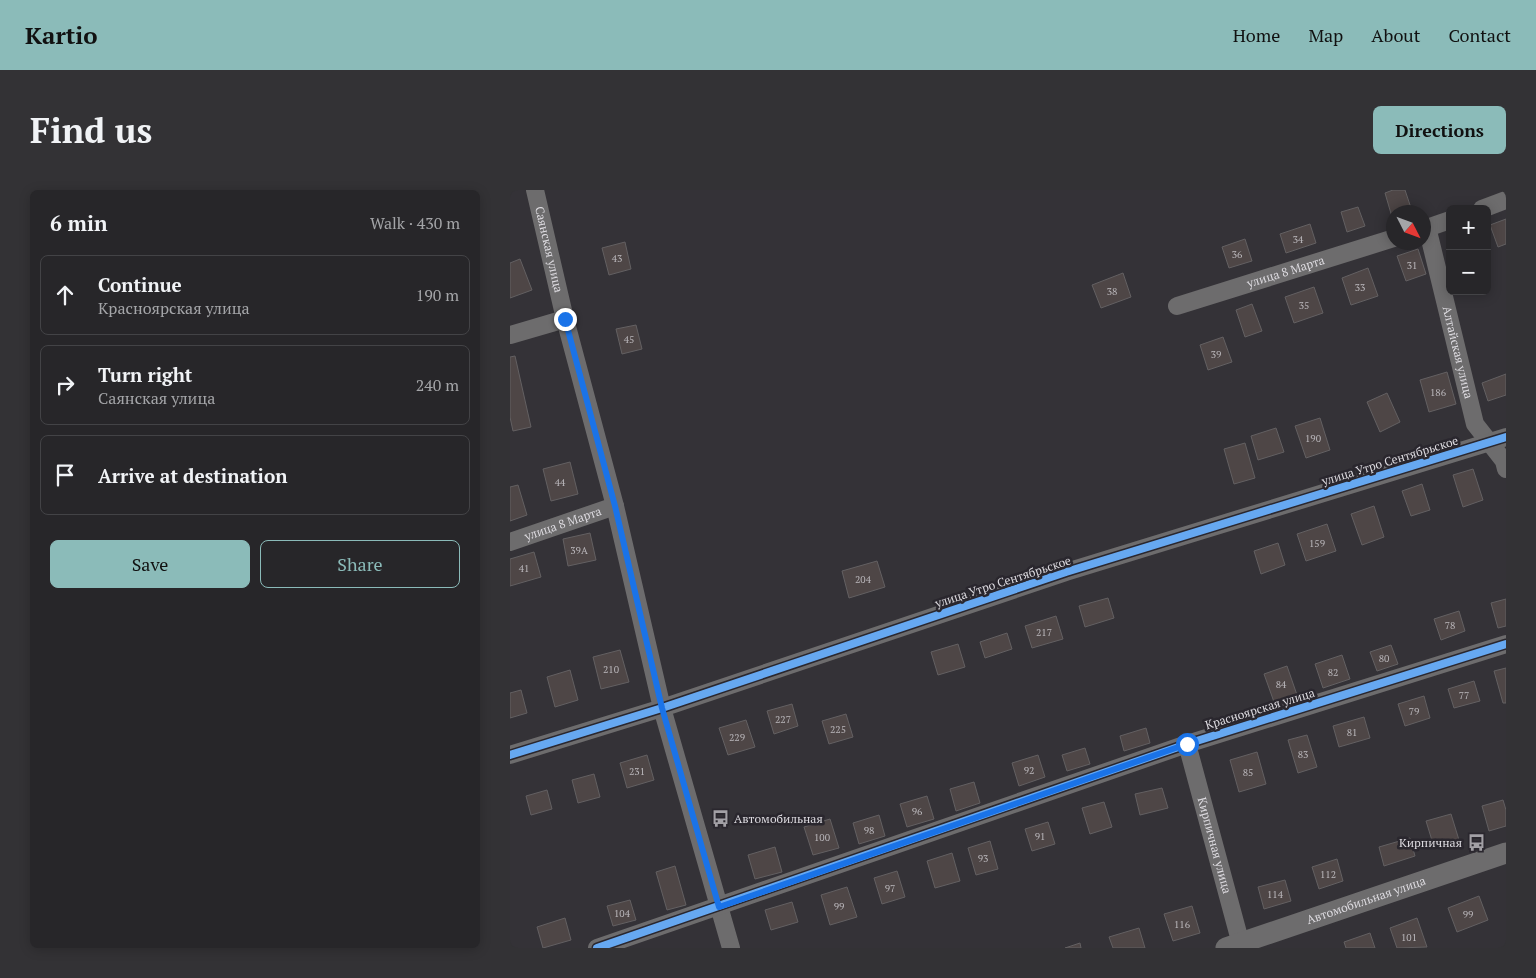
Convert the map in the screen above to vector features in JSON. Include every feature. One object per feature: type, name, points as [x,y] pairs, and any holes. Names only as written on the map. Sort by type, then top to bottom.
[{"type":"street","name":"Саянская улица","points":[[535,190],[565,319],[615,506],[662,708],[730,948]]},
{"type":"street","points":[[1491,206],[1506,200]]},
{"type":"street","points":[[1431,226],[1446,221]]},
{"type":"street","name":"улица 8 Марта","points":[[1177,306],[1386,241]]},
{"type":"street","name":"Алтайская улица","points":[[1431,250],[1475,424],[1498,440],[1506,469]]},
{"type":"street","points":[[510,336],[565,319]]},
{"type":"street","name":"улица Утро Сентябрьское","points":[[510,755],[662,708],[1066,572],[1498,440]]},
{"type":"street","name":"улица 8 Марта","points":[[510,542],[615,506]]},
{"type":"street","name":"Красноярская улица","points":[[598,948],[1187,744],[1506,644]]},
{"type":"street","name":"Кирпичная улица","points":[[1187,744],[1236,946]]},
{"type":"street","name":"Автомобильная улица","points":[[1236,946],[1506,853]]},
{"type":"building","points":[[1393,190],[1405,190],[1410,205],[1388,205],[1385,193]]},
{"type":"building","points":[[1358,207],[1365,226],[1347,232],[1341,212]]},
{"type":"building","points":[[1506,219],[1506,244],[1498,247],[1491,225]]},
{"type":"building","points":[[1310,224],[1316,243],[1286,253],[1280,234]]},
{"type":"building","points":[[1245,239],[1252,261],[1229,268],[1222,247]]},
{"type":"building","points":[[625,242],[631,269],[609,275],[602,248]]},
{"type":"building","points":[[1418,250],[1426,274],[1406,281],[1397,256]]},
{"type":"building","points":[[520,259],[532,290],[510,298],[510,263]]},
{"type":"building","points":[[1368,268],[1378,296],[1351,305],[1342,278]]},
{"type":"building","points":[[1123,273],[1131,297],[1101,308],[1092,285]]},
{"type":"building","points":[[1314,287],[1323,313],[1294,323],[1285,297]]},
{"type":"building","points":[[1252,304],[1262,331],[1245,337],[1236,310]]},
{"type":"building","points":[[636,325],[642,349],[622,354],[616,329]]},
{"type":"building","points":[[1223,337],[1232,362],[1208,370],[1200,345]]},
{"type":"building","points":[[515,356],[531,427],[513,431],[510,417],[510,357]]},
{"type":"building","points":[[1447,372],[1456,404],[1429,412],[1420,380]]},
{"type":"building","points":[[1506,374],[1506,395],[1488,401],[1482,383]]},
{"type":"building","points":[[1387,393],[1400,422],[1380,432],[1367,402]]},
{"type":"building","points":[[1320,418],[1330,450],[1306,458],[1295,426]]},
{"type":"building","points":[[1276,428],[1284,452],[1258,460],[1251,436]]},
{"type":"building","points":[[1245,443],[1255,478],[1234,484],[1224,449]]},
{"type":"building","points":[[570,462],[578,494],[551,501],[543,469]]},
{"type":"building","points":[[1473,469],[1483,500],[1463,507],[1453,475]]},
{"type":"building","points":[[1422,484],[1430,510],[1411,516],[1402,491]]},
{"type":"building","points":[[518,485],[527,515],[510,521],[510,487]]},
{"type":"building","points":[[1374,506],[1384,537],[1362,545],[1351,514]]},
{"type":"building","points":[[1327,524],[1336,551],[1306,561],[1297,534]]},
{"type":"building","points":[[590,533],[596,560],[568,566],[563,539]]},
{"type":"building","points":[[1278,543],[1285,565],[1261,574],[1254,551]]},
{"type":"building","points":[[534,552],[541,577],[510,586],[510,559]]},
{"type":"building","points":[[877,561],[885,587],[849,598],[842,571]]},
{"type":"building","points":[[1108,598],[1114,618],[1085,627],[1079,606]]},
{"type":"building","points":[[1506,599],[1506,626],[1498,628],[1491,603]]},
{"type":"building","points":[[1459,611],[1465,631],[1441,640],[1434,619]]},
{"type":"building","points":[[1056,616],[1063,639],[1032,648],[1025,626]]},
{"type":"building","points":[[1007,633],[1012,649],[985,658],[980,642]]},
{"type":"building","points":[[958,644],[965,667],[938,675],[931,652]]},
{"type":"building","points":[[1391,645],[1398,664],[1377,671],[1370,652]]},
{"type":"building","points":[[620,650],[629,682],[601,689],[593,657]]},
{"type":"building","points":[[1342,655],[1350,679],[1323,688],[1315,664]]},
{"type":"building","points":[[1287,666],[1297,695],[1274,702],[1264,674]]},
{"type":"building","points":[[1506,668],[1506,703],[1503,703],[1494,671]]},
{"type":"building","points":[[570,670],[578,700],[555,707],[547,677]]},
{"type":"building","points":[[1474,681],[1480,701],[1454,708],[1448,689]]},
{"type":"building","points":[[521,690],[527,713],[510,718],[510,693]]},
{"type":"building","points":[[1424,696],[1430,718],[1405,726],[1398,704]]},
{"type":"building","points":[[792,704],[798,726],[774,734],[767,711]]},
{"type":"building","points":[[846,714],[853,737],[829,744],[822,721]]},
{"type":"building","points":[[1364,717],[1370,738],[1339,747],[1333,726]]},
{"type":"building","points":[[746,720],[755,747],[728,755],[719,728]]},
{"type":"building","points":[[1146,728],[1150,743],[1124,751],[1120,736]]},
{"type":"building","points":[[1307,735],[1317,767],[1298,773],[1288,740]]},
{"type":"building","points":[[1085,748],[1090,764],[1067,771],[1062,755]]},
{"type":"building","points":[[1257,752],[1266,784],[1239,792],[1230,760]]},
{"type":"building","points":[[647,755],[654,780],[627,788],[620,763]]},
{"type":"building","points":[[1038,755],[1045,777],[1019,786],[1012,763]]},
{"type":"building","points":[[594,774],[600,797],[578,803],[572,780]]},
{"type":"building","points":[[974,782],[980,803],[956,811],[950,789]]},
{"type":"building","points":[[1162,788],[1168,808],[1140,815],[1135,794]]},
{"type":"building","points":[[547,790],[552,809],[531,815],[526,796]]},
{"type":"building","points":[[927,796],[934,819],[907,827],[900,804]]},
{"type":"building","points":[[1503,800],[1506,810],[1506,826],[1489,831],[1482,806]]},
{"type":"building","points":[[1104,802],[1112,827],[1090,834],[1082,808]]},
{"type":"building","points":[[1451,814],[1459,840],[1434,847],[1426,821]]},
{"type":"building","points":[[879,815],[885,836],[859,844],[853,823]]},
{"type":"building","points":[[830,819],[839,848],[813,855],[804,827]]},
{"type":"building","points":[[1048,822],[1055,844],[1032,851],[1025,829]]},
{"type":"building","points":[[1410,838],[1415,856],[1384,866],[1379,847]]},
{"type":"building","points":[[990,841],[998,869],[976,875],[968,848]]},
{"type":"building","points":[[775,847],[782,872],[755,879],[748,855]]},
{"type":"building","points":[[952,853],[960,881],[935,888],[927,861]]},
{"type":"building","points":[[1337,859],[1343,881],[1319,889],[1312,867]]},
{"type":"building","points":[[675,866],[686,905],[667,910],[656,872]]},
{"type":"building","points":[[897,871],[905,897],[882,904],[874,878]]},
{"type":"building","points":[[1285,880],[1291,901],[1264,909],[1258,887]]},
{"type":"building","points":[[847,887],[857,917],[830,925],[821,895]]},
{"type":"building","points":[[1479,896],[1488,920],[1457,932],[1448,908]]},
{"type":"building","points":[[630,900],[636,920],[613,926],[607,906]]},
{"type":"building","points":[[792,902],[798,922],[771,930],[765,910]]},
{"type":"building","points":[[1192,906],[1200,933],[1173,941],[1164,914]]},
{"type":"building","points":[[565,918],[571,940],[543,948],[537,927]]},
{"type":"building","points":[[1417,918],[1427,947],[1397,948],[1390,928]]},
{"type":"building","points":[[1139,928],[1145,948],[1113,948],[1109,937]]},
{"type":"building","points":[[1370,933],[1375,948],[1346,948],[1344,942]]},
{"type":"building","points":[[1080,943],[1081,948],[1065,948]]},
{"type":"cycle path","points":[[510,755],[662,708],[1066,572],[1506,437]]},
{"type":"cycle path","points":[[597,948],[1187,744],[1506,644]]},
{"type":"place","name":"Автомобильная","points":[[720,819]]},
{"type":"place","name":"Кирпичная","points":[[1476,843]]},
{"type":"route","points":[[565,319],[615,506],[662,708],[719,907],[1187,744]]}]
